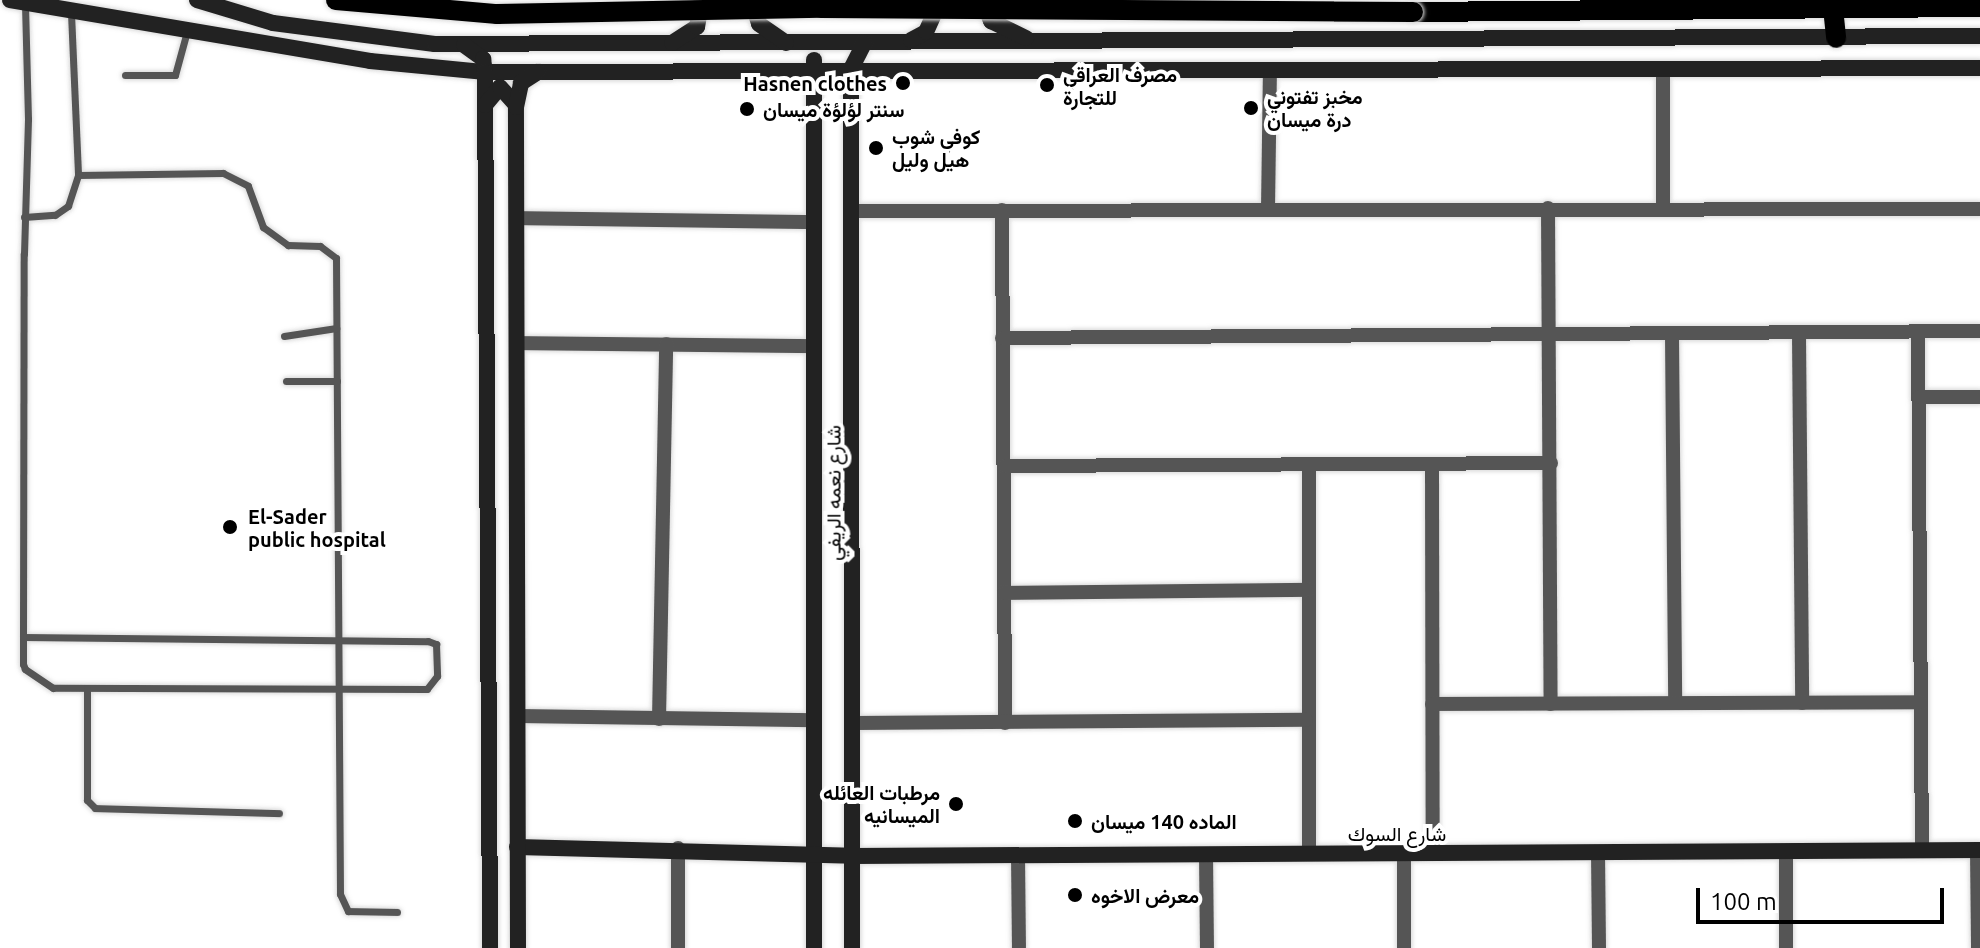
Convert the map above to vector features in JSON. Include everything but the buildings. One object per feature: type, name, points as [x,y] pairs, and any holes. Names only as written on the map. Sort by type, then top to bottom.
[{"type":"main road","points":[[336,0],[497,14],[821,8],[1413,12],[1980,7]]},
{"type":"main road","points":[[1833,8],[1836,38]]},
{"type":"street","points":[[197,0],[273,23],[454,44],[1585,41],[1980,36]]},
{"type":"street","points":[[663,45],[697,27],[702,0]]},
{"type":"street","points":[[751,0],[767,33],[803,45]]},
{"type":"street","points":[[905,42],[926,32],[940,0]]},
{"type":"street","points":[[983,0],[999,27],[1053,42]]},
{"type":"street","points":[[17,2],[187,31],[485,72],[815,68],[1980,68]]},
{"type":"street","points":[[1585,41],[1585,69]]},
{"type":"street","name":"شارع نعمه الريفي","points":[[852,948],[851,69],[864,43]]},
{"type":"street","points":[[454,44],[483,59],[485,72],[490,948]]},
{"type":"street","points":[[613,45],[616,69]]},
{"type":"street","name":"شارع نعمه الريفي","points":[[803,45],[815,68],[814,948]]},
{"type":"street","points":[[1268,209],[1270,69]]},
{"type":"street","points":[[1663,69],[1663,207]]},
{"type":"street","points":[[518,948],[516,107],[521,83],[539,72]]},
{"type":"street","points":[[484,110],[500,87],[511,92],[516,107]]},
{"type":"street","points":[[851,211],[1663,207],[1980,209]]},
{"type":"street","points":[[1548,208],[1551,704]]},
{"type":"street","points":[[1002,210],[1005,723]]},
{"type":"street","points":[[516,218],[815,222]]},
{"type":"street","points":[[1002,338],[1799,335],[1980,331]]},
{"type":"street","points":[[1918,334],[1922,851]]},
{"type":"street","points":[[1672,335],[1675,703]]},
{"type":"street","points":[[1799,335],[1802,703]]},
{"type":"street","points":[[516,343],[815,346]]},
{"type":"street","points":[[659,719],[666,344]]},
{"type":"street","points":[[1919,397],[1980,397]]},
{"type":"street","points":[[1005,466],[1551,463]]},
{"type":"street","points":[[1432,464],[1433,853]]},
{"type":"street","points":[[1309,465],[1306,720],[1309,854]]},
{"type":"street","points":[[1004,593],[1307,590]]},
{"type":"street","points":[[489,671],[518,670]]},
{"type":"street","points":[[1432,704],[1921,702]]},
{"type":"street","points":[[518,716],[815,720]]},
{"type":"street","points":[[854,723],[1306,720]]},
{"type":"street","name":"شارع السوك","points":[[517,847],[678,848],[852,856],[1979,850]]},
{"type":"street","points":[[678,848],[678,948]]},
{"type":"street","points":[[1978,948],[1979,850]]},
{"type":"street","points":[[1786,851],[1786,948]]},
{"type":"street","points":[[1598,852],[1599,948]]},
{"type":"street","points":[[1404,853],[1404,948]]},
{"type":"street","points":[[1206,854],[1207,948]]},
{"type":"street","points":[[1018,855],[1019,948]]},
{"type":"lane","points":[[17,2],[24,217],[23,637],[32,679],[53,688],[341,691],[427,689],[437,676],[437,652],[428,641],[23,637]]},
{"type":"lane","points":[[24,217],[55,215],[68,206],[78,175],[71,13]]},
{"type":"lane","points":[[125,75],[175,75],[185,58],[187,31]]},
{"type":"lane","points":[[78,175],[239,178],[263,227],[288,245],[320,246],[336,258],[341,639],[340,894],[348,911],[397,912]]},
{"type":"lane","points":[[284,336],[336,328]]},
{"type":"lane","points":[[286,381],[337,381]]},
{"type":"lane","points":[[87,688],[87,800],[95,808],[279,813]]},
{"type":"place","name":"Hasnen clothes","points":[[903,83]]},
{"type":"place","name":"مصرف العراقي للتجارة","points":[[1047,85]]},
{"type":"place","name":"مخبز تفتوني درة ميسان","points":[[1251,108]]},
{"type":"place","name":"سنتر لؤلؤة ميسان","points":[[747,109]]},
{"type":"place","name":"كوفي شوب هيل وليل","points":[[876,148]]},
{"type":"place","name":"El-Sader public hospital","points":[[230,527]]},
{"type":"place","name":"مرطبات العائله الميسانيه","points":[[956,804]]},
{"type":"place","name":"الماده 140 ميسان","points":[[1075,821]]},
{"type":"place","name":"معرض الاخوه","points":[[1075,895]]}]
